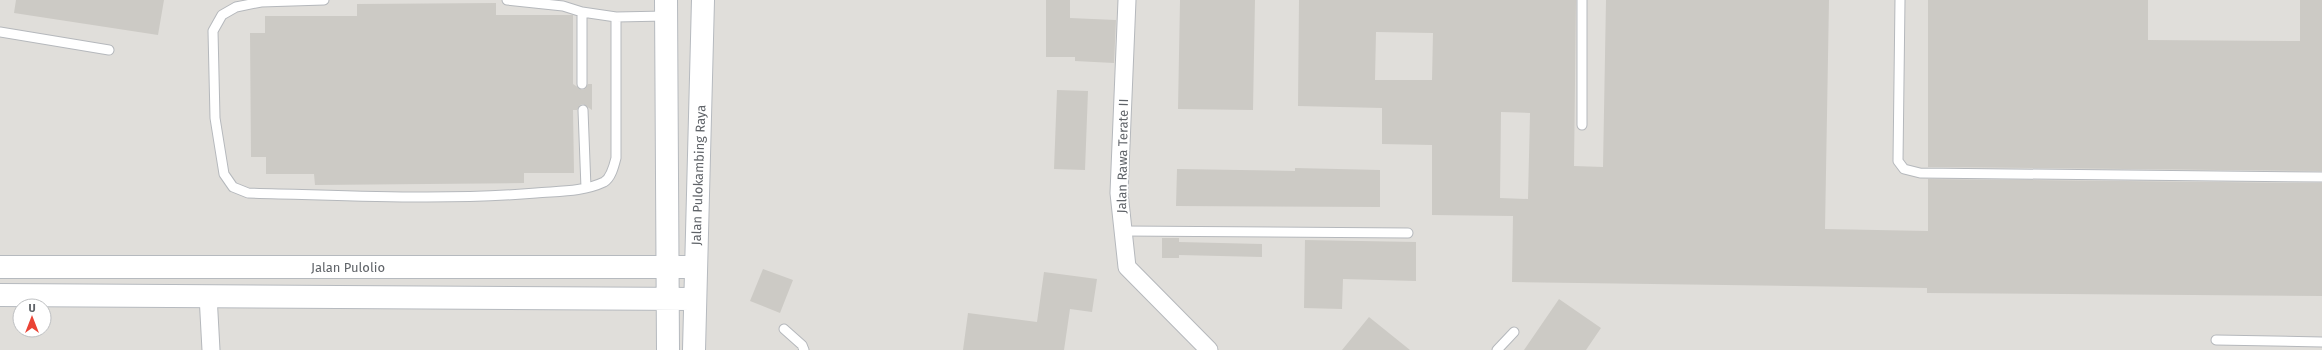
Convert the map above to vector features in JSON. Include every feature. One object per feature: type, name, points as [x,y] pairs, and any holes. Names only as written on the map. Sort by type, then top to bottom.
[{"type":"street","name":"Jalan Pulokambing Raya","points":[[694,350],[694,299],[703,0]]},
{"type":"street","name":"Jalan Rawa Terate II","points":[[1127,0],[1119,193],[1127,266],[1209,350]]},
{"type":"street","name":"Jalan Pulokambing Raya","points":[[666,8],[669,267],[668,350]]},
{"type":"street","name":"Jalan Pulolio","points":[[0,267],[695,267]]},
{"type":"street","points":[[0,295],[694,299]]},
{"type":"street","points":[[208,295],[211,350]]},
{"type":"lane","points":[[324,0],[261,2],[236,7],[222,15],[213,31],[215,118],[224,174],[233,187],[248,193],[445,197],[514,195],[586,188],[606,181],[612,171],[616,158],[616,17]]},
{"type":"lane","points":[[506,0],[562,6],[582,12],[616,17],[666,8]]},
{"type":"lane","points":[[1582,0],[1582,125]]},
{"type":"lane","points":[[1900,0],[1898,160],[1904,170],[1920,173],[2322,176]]},
{"type":"lane","points":[[582,12],[582,84]]},
{"type":"lane","points":[[0,32],[110,50]]},
{"type":"lane","points":[[583,110],[586,188]]},
{"type":"lane","points":[[1122,231],[1408,233]]},
{"type":"lane","points":[[784,329],[802,345],[804,350]]},
{"type":"lane","points":[[1497,350],[1514,332]]},
{"type":"lane","points":[[2216,340],[2322,342]]},
{"type":"shaded area","points":[[0,0],[2322,0],[2322,350],[0,350]]},
{"type":"building","points":[[16,0],[164,0],[158,35],[14,13]]},
{"type":"building","points":[[1046,0],[1070,0],[1070,18],[1116,20],[1114,63],[1075,61],[1075,57],[1046,57]]},
{"type":"building","points":[[1180,0],[1255,0],[1253,110],[1178,109]]},
{"type":"building","points":[[1299,0],[1576,0],[1574,166],[1603,167],[1606,0],[1829,0],[1825,229],[1928,231],[1928,179],[2322,183],[2322,296],[1927,293],[1927,288],[1512,282],[1513,216],[1432,215],[1432,145],[1382,144],[1382,108],[1298,106]],"holes":[[[1376,32],[1433,33],[1432,80],[1375,80]],[[1501,112],[1530,113],[1528,199],[1500,198]]]},
{"type":"building","points":[[1928,0],[2148,0],[2148,40],[2300,41],[2300,0],[2322,0],[2322,171],[1928,167]]},
{"type":"building","points":[[496,3],[496,15],[573,15],[573,84],[582,90],[585,89],[588,84],[592,84],[592,110],[583,104],[580,105],[577,110],[573,110],[574,173],[524,173],[524,183],[315,185],[314,174],[266,174],[266,157],[251,157],[250,33],[265,33],[265,16],[357,16],[357,4]]},
{"type":"building","points":[[1057,90],[1088,91],[1085,170],[1054,169]]},
{"type":"building","points":[[1295,168],[1380,170],[1380,207],[1176,206],[1177,169],[1295,171]]},
{"type":"building","points":[[1162,238],[1179,238],[1179,242],[1262,244],[1262,257],[1179,255],[1179,258],[1162,258]]},
{"type":"building","points":[[1305,240],[1416,242],[1416,281],[1343,279],[1342,309],[1304,308]]},
{"type":"building","points":[[763,269],[793,280],[780,313],[750,301]]},
{"type":"building","points":[[1044,272],[1097,279],[1092,312],[1070,309],[1064,350],[963,350],[968,313],[1037,322]]},
{"type":"building","points":[[1559,299],[1601,328],[1586,350],[1524,350]]},
{"type":"building","points":[[1369,317],[1410,350],[1342,350]]}]
